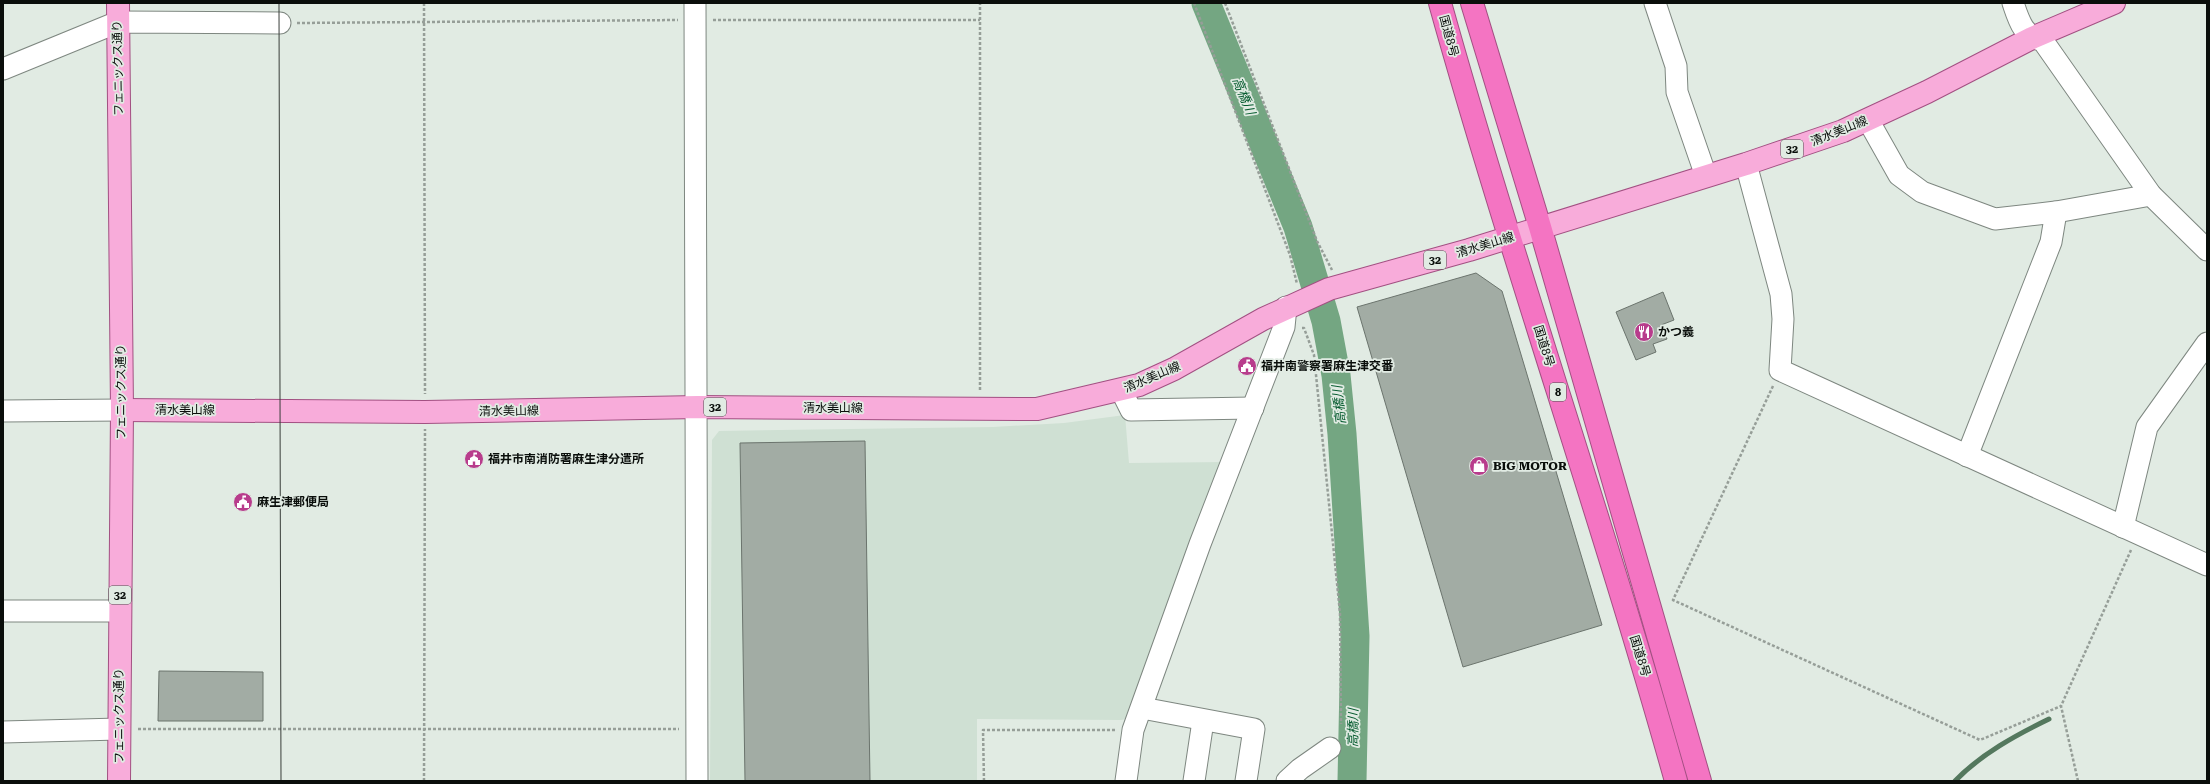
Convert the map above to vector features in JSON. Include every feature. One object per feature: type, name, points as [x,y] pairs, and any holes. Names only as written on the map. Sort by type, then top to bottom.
[{"type":"highway","name":"国道8号","points":[[1440,3],[1467,99],[1597,516],[1676,781]]},
{"type":"highway","name":"国道8号","points":[[1472,3],[1540,227],[1700,781]]},
{"type":"main road","name":"清水美山線","points":[[122,410],[425,412],[698,407],[1037,409],[1139,385],[1335,288],[1510,237],[1816,141],[1868,120],[2032,38],[2114,3]]},
{"type":"main road","name":"フェニックス通り","points":[[118,13],[122,410],[118,781]]},
{"type":"street","points":[[1655,3],[1676,66],[1677,92],[1706,176]]},
{"type":"street","points":[[2013,3],[2021,24],[2032,38],[2043,41],[2152,195],[2207,250]]},
{"type":"street","points":[[695,12],[698,407],[697,781]]},
{"type":"street","points":[[3,69],[118,13],[280,23]]},
{"type":"street","points":[[1868,120],[1899,175],[1922,192],[1995,219],[2056,212],[2152,195]]},
{"type":"street","points":[[1746,164],[1781,294],[1783,319],[1780,370],[2207,565]]},
{"type":"street","points":[[1967,456],[2051,242],[2056,212]]},
{"type":"street","points":[[1126,781],[1133,730],[1200,544],[1290,311]]},
{"type":"street","points":[[2131,530],[2147,427],[2207,343]]},
{"type":"street","points":[[1121,390],[1131,410],[1253,408]]},
{"type":"street","points":[[3,411],[122,410]]},
{"type":"street","points":[[3,611],[120,611]]},
{"type":"street","points":[[1142,708],[1203,721],[1254,729],[1246,781]]},
{"type":"street","points":[[1194,781],[1203,721]]},
{"type":"street","points":[[3,732],[119,729]]},
{"type":"street","points":[[1288,781],[1300,769],[1330,748]]},
{"type":"path","points":[[424,3],[424,781]]},
{"type":"path","points":[[980,3],[980,409]]},
{"type":"path","points":[[1194,3],[1290,255],[1290,311],[1304,328],[1314,355],[1340,613],[1341,724]]},
{"type":"path","points":[[1225,3],[1335,288]]},
{"type":"path","points":[[280,23],[424,24],[695,12],[980,20]]},
{"type":"path","points":[[1780,370],[1673,600],[1980,740],[2061,706]]},
{"type":"path","points":[[2078,781],[2061,706],[2131,530]]},
{"type":"path","points":[[119,729],[697,729]]},
{"type":"path","points":[[984,781],[984,730],[1133,730]]},
{"type":"shaded area","points":[[1125,415],[1129,463],[1226,462],[1131,718],[1121,720],[977,719],[977,781],[710,781],[712,440],[719,431],[993,427],[1064,423]]},
{"type":"building","name":"BIG MOTOR","points":[[1476,273],[1502,291],[1602,625],[1463,667],[1357,307]]},
{"type":"building","name":"かつ義","points":[[1663,292],[1674,320],[1661,325],[1667,339],[1653,344],[1656,352],[1636,360],[1616,312]]},
{"type":"building","points":[[865,441],[870,781],[745,781],[740,443]]},
{"type":"building","points":[[159,671],[263,672],[263,721],[158,721]]},
{"type":"waterway","name":"高橋川","points":[[1206,3],[1298,227],[1326,321],[1336,375],[1342,434],[1355,636],[1352,781]]},
{"type":"waterway","points":[[1955,781],[1976,762],[1999,746],[2049,719]]},
{"type":"tram line","points":[[279,3],[281,781]]},
{"type":"place","name":"かつ義","points":[[1644,332]]},
{"type":"place","name":"福井南警察署麻生津交番","points":[[1247,366]]},
{"type":"place","name":"福井市南消防署麻生津分遣所","points":[[474,459]]},
{"type":"place","name":"BIG MOTOR","points":[[1479,466]]},
{"type":"place","name":"麻生津郵便局","points":[[243,502]]}]
